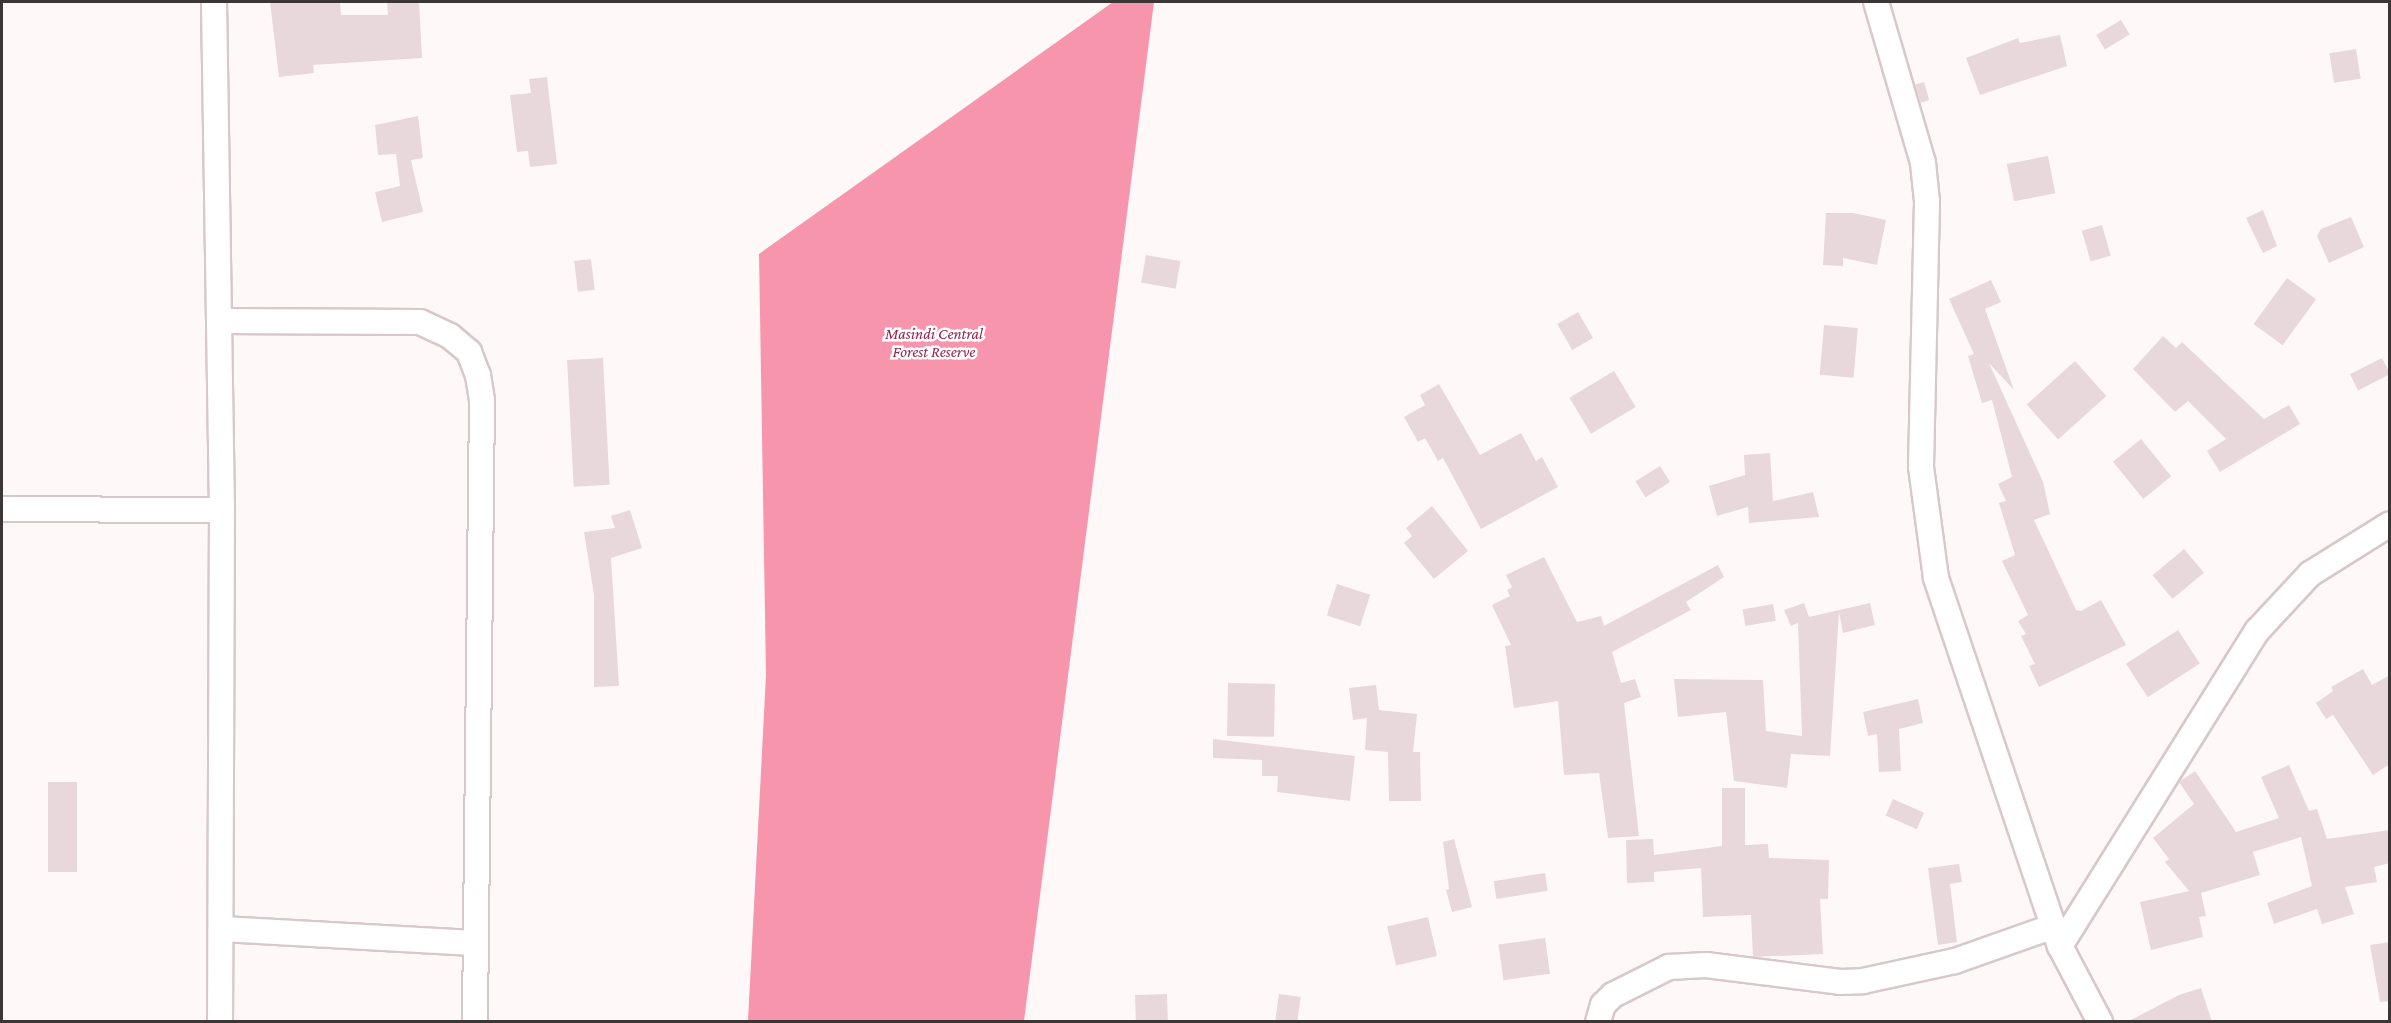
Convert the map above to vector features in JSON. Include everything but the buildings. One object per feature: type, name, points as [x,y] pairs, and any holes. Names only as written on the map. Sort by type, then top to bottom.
[{"type":"street","points":[[214,2],[222,510],[220,1022]]},
{"type":"street","points":[[1876,2],[1923,163],[1927,202],[1921,467],[1936,578],[2057,936],[2100,1022]]},
{"type":"street","points":[[219,321],[420,322],[450,336],[463,347],[478,375],[482,401],[475,1022]]},
{"type":"street","points":[[2,509],[222,510]]},
{"type":"street","points":[[1598,1022],[1603,1005],[1613,995],[1669,967],[1706,965],[1840,982],[1863,981],[2057,936],[2257,630],[2310,574],[2390,524]]},
{"type":"street","points":[[221,929],[475,944]]},
{"type":"green space","name":"Masindi Central Forest Reserve","points":[[1113,2],[1154,2],[1024,1021],[748,1021],[766,675],[759,254]]}]
